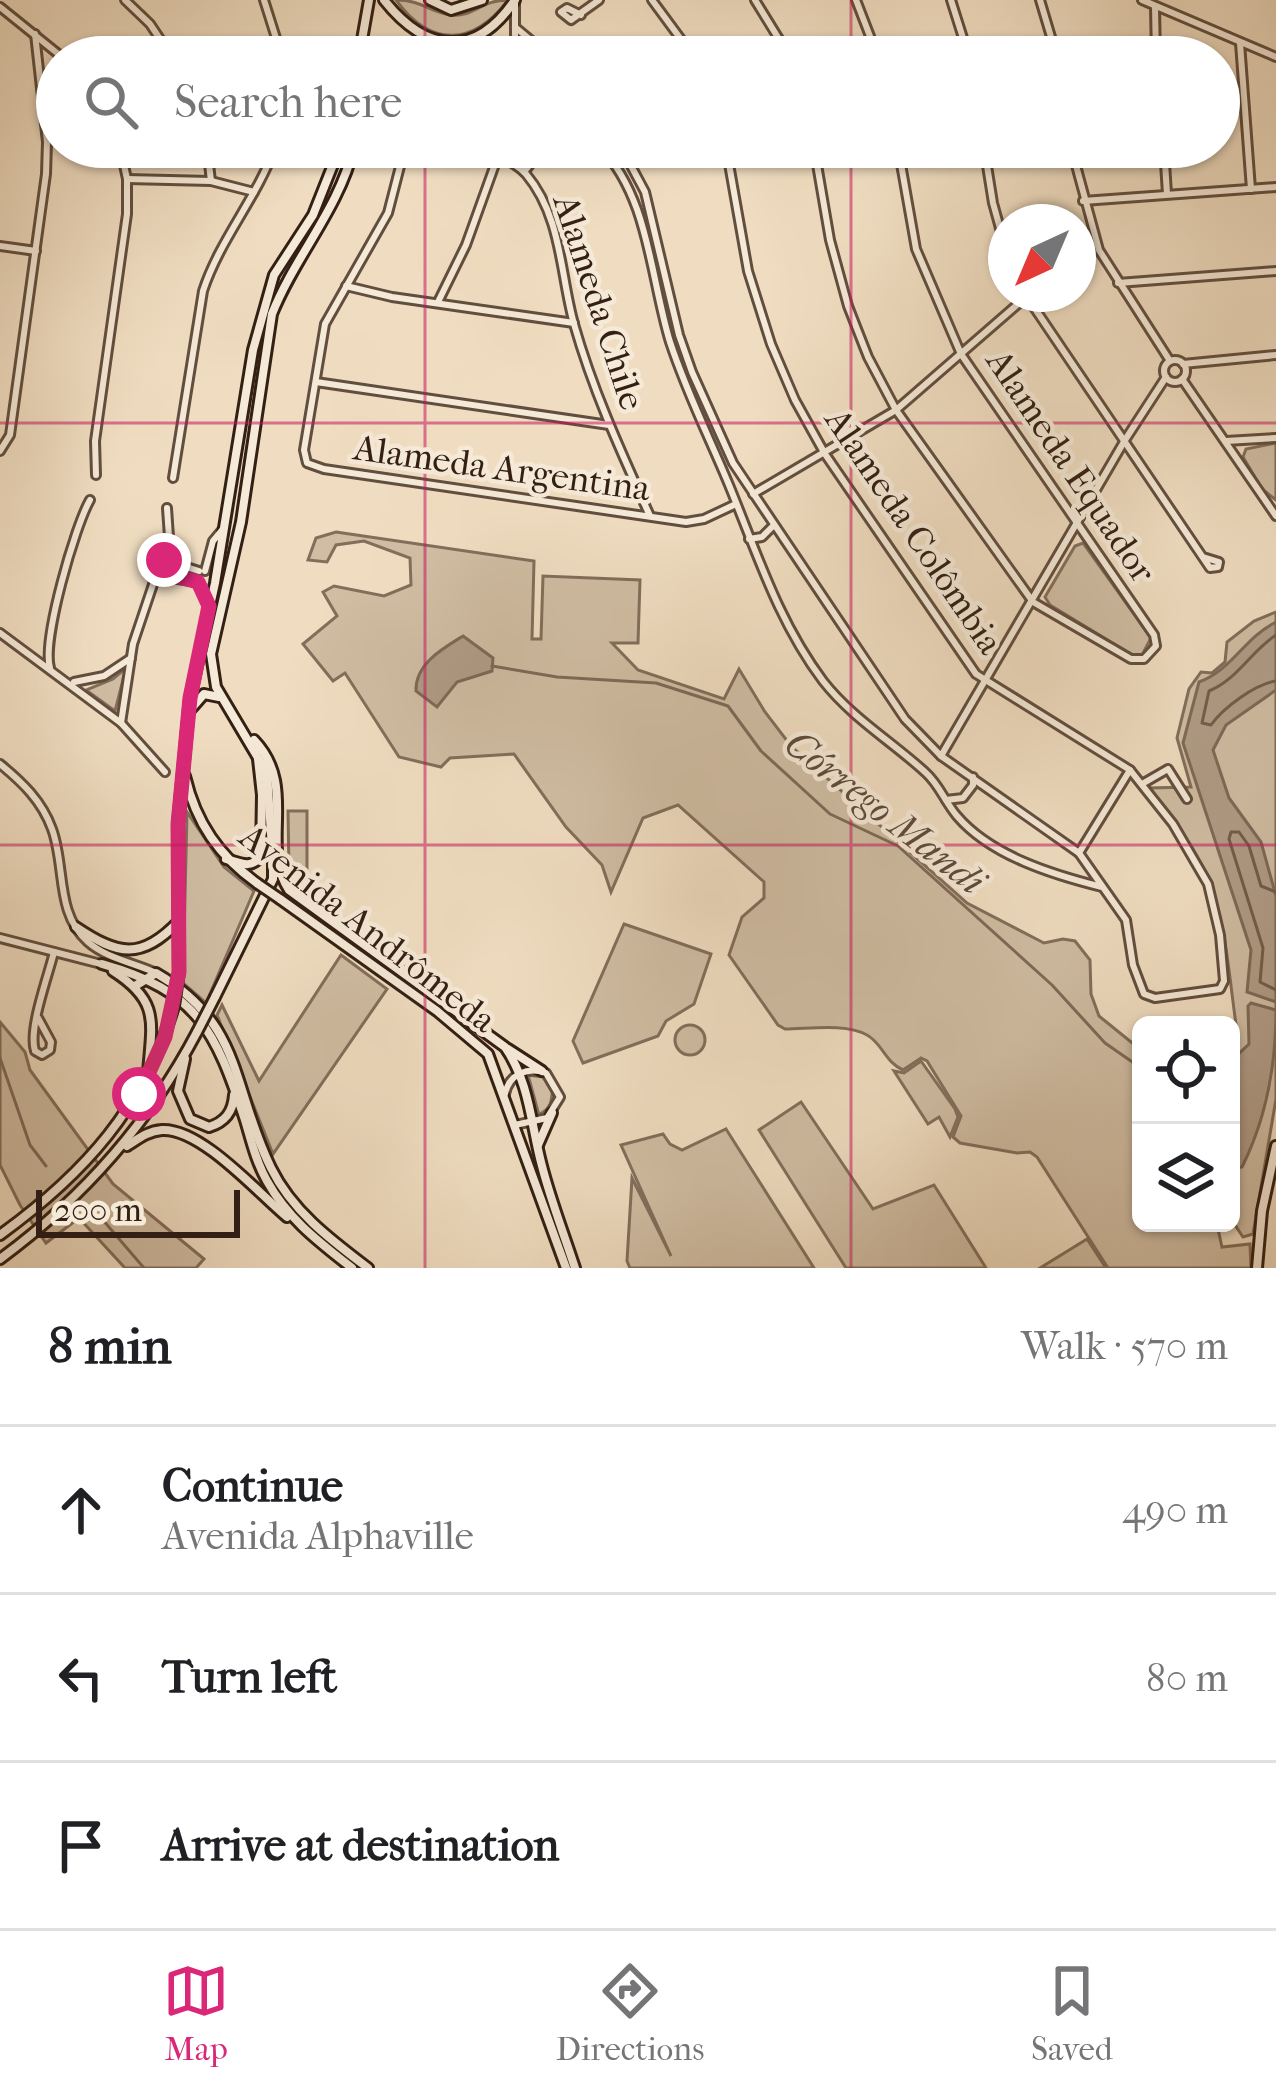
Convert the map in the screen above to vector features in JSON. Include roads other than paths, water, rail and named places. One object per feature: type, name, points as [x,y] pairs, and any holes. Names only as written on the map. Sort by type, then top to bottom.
[{"type":"main road","points":[[362,36],[366,0]]},
{"type":"main road","points":[[385,0],[405,23],[426,36]]},
{"type":"main road","points":[[430,0],[451,10],[482,0]]},
{"type":"main road","points":[[479,36],[515,0]]},
{"type":"main road","points":[[0,1235],[103,1142],[147,1078],[174,1006],[179,972],[178,824],[196,656],[265,298],[313,215],[332,168]]},
{"type":"main road","points":[[0,1259],[62,1208],[122,1149],[190,1045],[273,879],[271,794],[257,752],[211,673],[211,654],[238,535],[272,314],[334,202],[346,168]]},
{"type":"main road","points":[[223,529],[238,535]]},
{"type":"main road","points":[[188,712],[204,694],[217,695],[224,702]]},
{"type":"main road","name":"Avenida Andrômeda","points":[[240,726],[262,748],[276,778],[284,883],[505,1047],[519,1073],[535,1124],[571,1268]]},
{"type":"main road","points":[[226,859],[246,865],[254,864],[261,855],[257,752]]},
{"type":"main road","name":"Avenida Andrômeda","points":[[184,768],[199,820],[226,859],[484,1049],[571,1268]]},
{"type":"main road","points":[[76,927],[112,948],[135,950],[153,944],[180,920]]},
{"type":"main road","points":[[327,933],[340,929]]},
{"type":"main road","points":[[102,964],[135,986],[149,1007],[147,1078]]},
{"type":"main road","points":[[102,964],[180,987],[211,1016],[232,1058],[271,1168],[322,1239],[352,1268]]},
{"type":"main road","points":[[394,982],[403,974]]},
{"type":"main road","points":[[135,986],[151,975]]},
{"type":"main road","points":[[151,975],[207,1028],[234,1088],[270,1203]]},
{"type":"main road","points":[[407,992],[417,983]]},
{"type":"main road","points":[[190,1045],[178,1091],[190,1119],[209,1127],[218,1124],[232,1110],[234,1088]]},
{"type":"main road","points":[[505,1047],[542,1071]]},
{"type":"main road","points":[[538,1147],[552,1113]]},
{"type":"main road","points":[[122,1149],[150,1132],[188,1135],[307,1233],[368,1268]]},
{"type":"main road","points":[[1257,1268],[1262,1211],[1276,1145]]},
{"type":"main road","points":[[266,1180],[307,1233]]},
{"type":"street","points":[[6,0],[10,15]]},
{"type":"street","points":[[125,0],[158,36]]},
{"type":"street","points":[[264,0],[275,36]]},
{"type":"street","points":[[515,0],[516,36]]},
{"type":"street","points":[[581,15],[599,0]]},
{"type":"street","points":[[652,0],[679,36]]},
{"type":"street","points":[[755,0],[777,36]]},
{"type":"street","points":[[856,0],[870,36]]},
{"type":"street","points":[[951,0],[962,36]]},
{"type":"street","points":[[1040,0],[1051,36]]},
{"type":"street","points":[[1142,0],[1224,36]]},
{"type":"street","points":[[1155,5],[1156,36]]},
{"type":"street","points":[[0,7],[36,36]]},
{"type":"street","points":[[515,31],[522,36]]},
{"type":"street","points":[[34,34],[36,51]]},
{"type":"street","points":[[1251,189],[1240,43],[1276,57]]},
{"type":"street","points":[[0,451],[10,435],[44,168]]},
{"type":"street","points":[[96,475],[94,441],[122,248],[125,168]]},
{"type":"street","points":[[210,168],[212,181]]},
{"type":"street","points":[[173,478],[202,291],[212,262],[265,168]]},
{"type":"street","name":"Alameda Argentina","points":[[400,168],[388,213],[325,324],[304,450],[311,466],[686,522],[736,504]]},
{"type":"street","points":[[438,302],[466,244],[494,168]]},
{"type":"street","points":[[518,168],[524,172],[527,168]]},
{"type":"street","points":[[614,168],[632,194],[692,407],[774,602],[826,685],[928,774],[967,826],[1047,871],[1102,887]]},
{"type":"street","points":[[632,168],[645,192],[692,372],[733,463],[773,526],[905,719],[940,756],[1079,853],[1102,887]]},
{"type":"street","name":"Alameda Colômbia","points":[[730,168],[748,271],[771,344],[825,454],[984,682],[1130,770],[1142,784],[1196,859],[1208,884],[1220,935],[1224,981],[1220,989],[1155,998],[1144,994],[1136,978],[1126,920],[1102,887]]},
{"type":"street","points":[[818,168],[848,306],[896,410],[1033,602]]},
{"type":"street","name":"Alameda Equador","points":[[902,168],[916,249],[961,354],[1156,641],[1144,659],[1131,659],[1033,602]]},
{"type":"street","points":[[987,168],[993,204]]},
{"type":"street","points":[[1076,168],[1099,250],[1170,362],[1276,355]]},
{"type":"street","points":[[1165,168],[1167,194]]},
{"type":"street","name":"Alameda Chile","points":[[524,172],[553,226],[574,323],[609,425],[650,516]]},
{"type":"street","points":[[127,179],[212,181],[254,191]]},
{"type":"street","points":[[1083,201],[1276,187]]},
{"type":"street","points":[[0,246],[36,251]]},
{"type":"street","points":[[1118,283],[1276,271]]},
{"type":"street","points":[[345,286],[574,323]]},
{"type":"street","points":[[753,494],[896,410],[1008,312]]},
{"type":"street","points":[[1037,312],[1203,556]]},
{"type":"street","points":[[940,756],[1166,377],[1170,362]]},
{"type":"street","points":[[1166,377],[1175,382],[1182,379],[1183,364]]},
{"type":"street","points":[[1182,379],[1276,516]]},
{"type":"street","points":[[314,382],[609,425]]},
{"type":"street","points":[[1226,441],[1276,438]]},
{"type":"street","points":[[1109,466],[1135,455]]},
{"type":"street","points":[[722,470],[733,463]]},
{"type":"street","points":[[50,668],[49,639],[80,520],[90,500]]},
{"type":"street","points":[[122,723],[130,658],[148,591],[158,576],[170,537],[167,508]]},
{"type":"street","points":[[749,539],[762,537],[773,526]]},
{"type":"street","points":[[164,560],[202,571],[223,529]]},
{"type":"street","points":[[179,577],[184,565],[211,556]]},
{"type":"street","points":[[158,576],[198,582],[209,606]]},
{"type":"street","points":[[0,633],[122,723],[165,772]]},
{"type":"street","points":[[31,656],[49,639]]},
{"type":"street","points":[[71,682],[96,680],[130,658]]},
{"type":"street","points":[[0,764],[44,810],[57,846],[65,908],[76,927],[94,947],[151,975]]},
{"type":"street","points":[[1079,853],[1130,770]]},
{"type":"street","points":[[1142,784],[1168,770],[1187,799]]},
{"type":"street","points":[[946,800],[963,798],[973,777]]},
{"type":"street","points":[[0,938],[102,964]]},
{"type":"street","points":[[38,1018],[51,1042],[50,1050],[42,1055],[33,1048],[38,1018],[54,952]]},
{"type":"street","points":[[505,1094],[519,1073],[542,1071],[558,1091],[552,1113],[535,1124],[515,1125]]},
{"type":"water","points":[[1276,622],[1276,690],[1226,725],[1213,750],[1229,798],[1261,842],[1276,896],[1276,1002],[1247,992],[1251,950],[1183,743],[1199,682]]},
{"type":"water","points":[[463,636],[493,658],[492,671],[457,682],[437,707],[416,691],[417,681],[431,658]]},
{"type":"water","points":[[1248,1006],[1276,1010],[1274,1051],[1257,1130],[1240,1167],[1240,1052],[1249,1044]]},
{"type":"waterway","name":"Córrego Mandi","points":[[492,666],[557,677],[656,683],[728,706],[761,751],[830,814],[898,846],[1052,985],[1105,1043],[1132,1062]]},
{"type":"waterway","points":[[0,1058],[30,1145],[46,1166]]},
{"type":"waterway","points":[[102,1219],[144,1268]]}]
